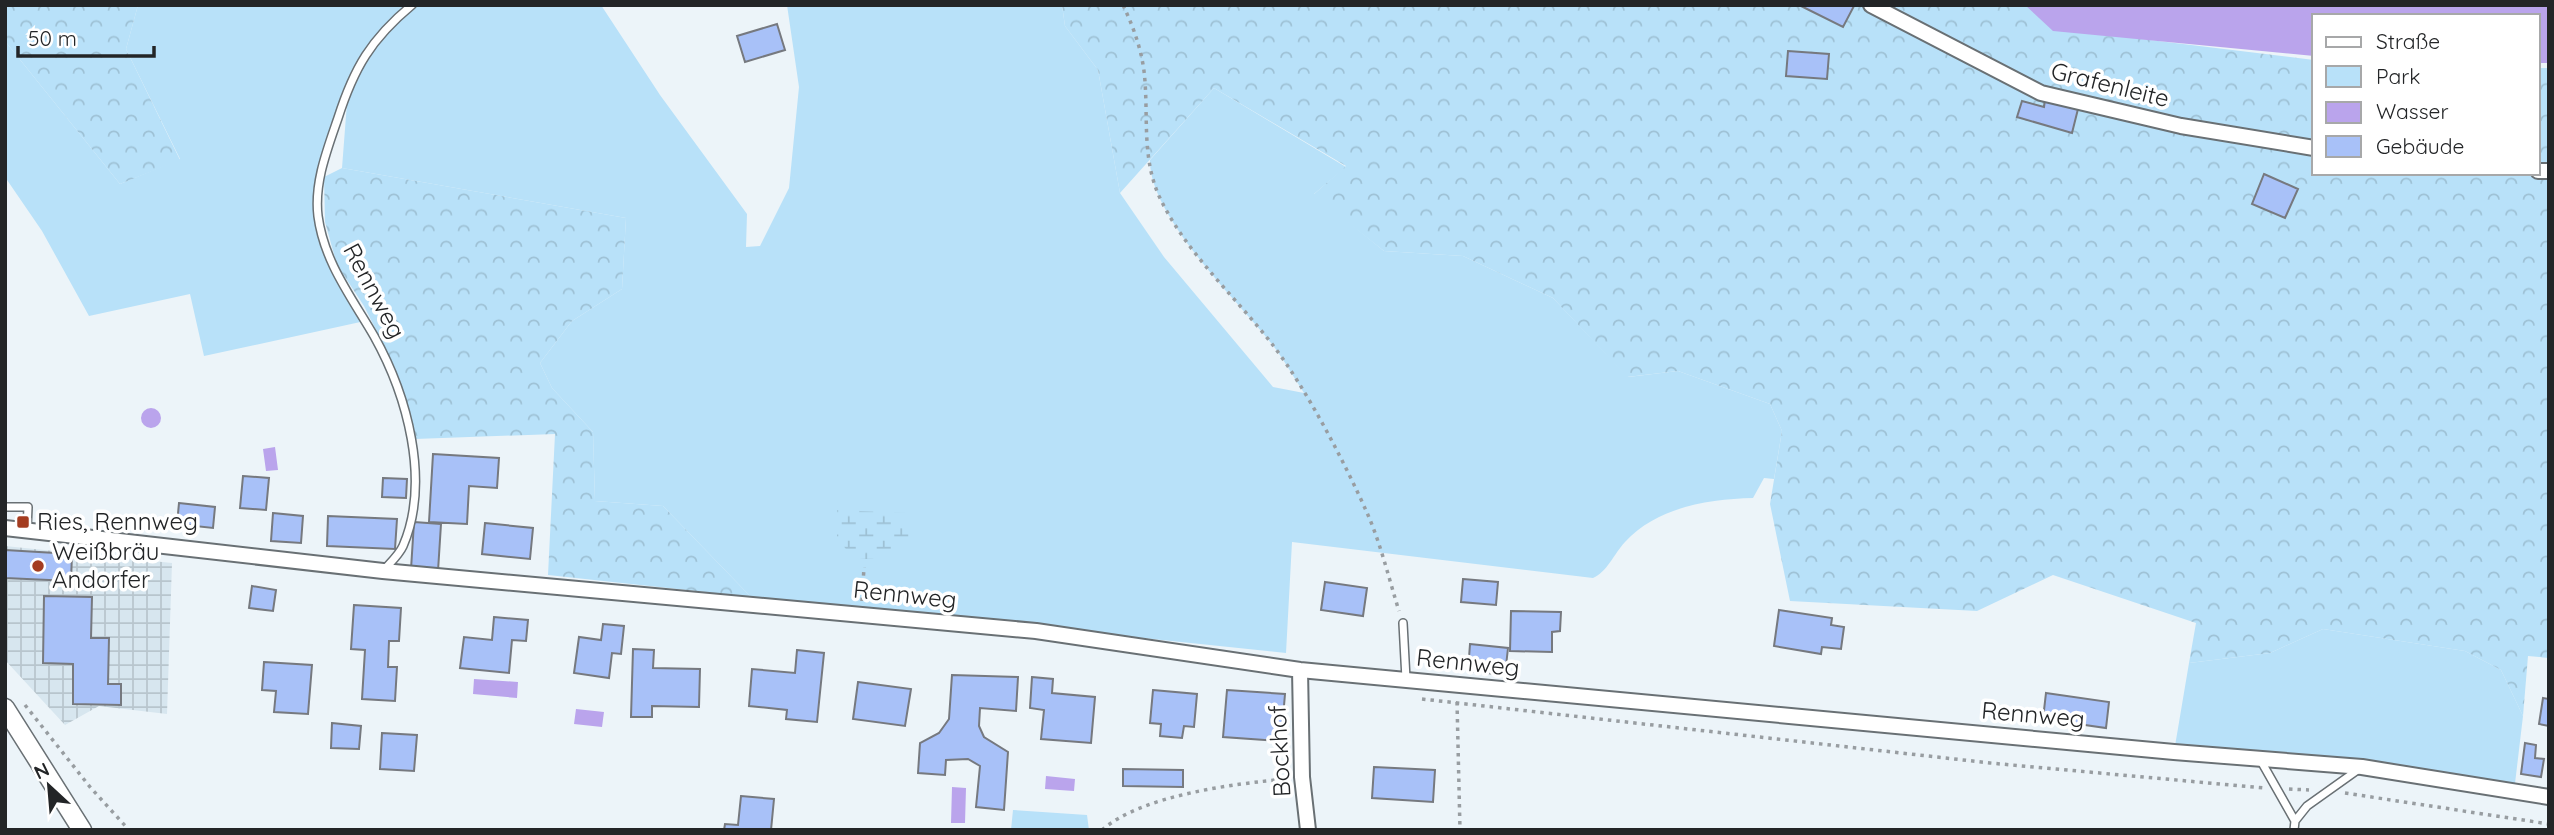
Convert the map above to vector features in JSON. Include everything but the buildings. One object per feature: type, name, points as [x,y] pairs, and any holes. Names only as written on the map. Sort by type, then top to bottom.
[{"type":"street","name":"Grafenleite","points":[[1871,5],[2041,93],[2182,126],[2312,148]]},
{"type":"street","name":"Rennweg","points":[[5,528],[383,571],[1037,631],[1300,670],[2362,767],[2549,797]]},
{"type":"street","name":"Bockhof","points":[[1300,670],[1302,777],[1308,830]]},
{"type":"street","points":[[13,704],[82,830]]},
{"type":"lane","name":"Rennweg","points":[[383,571],[403,547],[412,509],[416,470],[394,381],[376,339],[332,265],[323,242],[317,191],[325,156],[349,85],[361,60],[394,20],[412,5]]},
{"type":"lane","points":[[5,507],[28,507],[27,531]]},
{"type":"lane","points":[[1403,623],[1406,679]]},
{"type":"lane","points":[[2259,757],[2294,826]]},
{"type":"lane","points":[[2294,826],[2307,806],[2362,767]]},
{"type":"path","points":[[1123,5],[1140,49],[1144,73],[1146,150],[1150,172],[1160,198],[1192,249],[1273,345],[1305,393],[1368,516],[1403,623]]},
{"type":"path","points":[[862,613],[864,567]]},
{"type":"path","points":[[13,704],[129,830]]},
{"type":"path","points":[[1460,830],[1457,704],[1990,763],[2326,791],[2549,824]]},
{"type":"path","points":[[1102,830],[1120,815],[1144,804],[1226,785],[1302,777]]},
{"type":"shaded area","name":"Weißbräu Andorfer","points":[[5,546],[172,563],[167,714],[99,706],[65,725],[5,660]]},
{"type":"green space","points":[[5,5],[138,5],[126,49],[180,160],[120,184],[5,41]]},
{"type":"green space","points":[[138,5],[601,5],[660,95],[747,214],[746,247],[760,246],[789,188],[799,87],[787,5],[1062,5],[1065,26],[1098,70],[1120,193],[1164,257],[1273,387],[1304,393],[1271,343],[1179,231],[1154,182],[1150,160],[1214,88],[1346,167],[1314,194],[1384,251],[1463,256],[1553,298],[1628,377],[1678,371],[1770,404],[1782,431],[1774,479],[1764,478],[1753,498],[1702,503],[1652,520],[1625,542],[1606,567],[1593,578],[1292,542],[1286,653],[751,597],[663,506],[595,501],[593,432],[552,388],[540,363],[572,321],[622,289],[626,218],[342,168],[348,90],[317,191],[323,241],[365,321],[204,356],[190,294],[89,316],[42,231],[5,177],[5,41],[120,184],[180,159],[126,49]]},
{"type":"green space","points":[[1062,5],[2027,5],[2051,28],[2312,60],[2312,175],[2540,175],[2540,68],[2549,68],[2549,658],[2528,656],[2523,716],[2501,670],[2465,651],[2323,629],[2270,653],[2189,663],[2196,623],[2053,575],[1977,611],[1790,601],[1770,504],[1782,431],[1770,404],[1678,371],[1627,377],[1553,298],[1463,256],[1384,251],[1313,195],[1346,166],[1214,88],[1120,193],[1098,70],[1065,26]]},
{"type":"green space","points":[[342,168],[626,218],[622,289],[572,321],[540,363],[552,388],[593,432],[595,501],[663,506],[751,597],[548,575],[555,434],[415,439],[395,368],[364,306],[337,265],[325,222],[324,177]]},
{"type":"green space","points":[[837,510],[908,513],[909,538],[895,550],[876,559],[851,556],[837,537]]},
{"type":"green space","points":[[2323,629],[2465,651],[2501,670],[2523,716],[2514,792],[2175,746],[2189,663],[2270,653]]},
{"type":"green space","points":[[1013,810],[1087,815],[1089,830],[1011,830]]},
{"type":"water","points":[[2025,5],[2549,5],[2549,63],[2540,63],[2540,14],[2312,14],[2312,56],[2053,31]]},
{"type":"water","points":[[151,408],[158,411],[161,418],[158,425],[151,428],[144,425],[141,418],[144,411]]},
{"type":"water","points":[[275,447],[278,470],[266,471],[263,449]]},
{"type":"water","points":[[474,679],[518,682],[517,698],[473,694]]},
{"type":"water","points":[[576,709],[604,712],[602,727],[574,724]]},
{"type":"water","points":[[1046,776],[1075,779],[1074,791],[1045,789]]},
{"type":"water","points":[[952,787],[966,788],[965,823],[951,823]]},
{"type":"place","name":"Ries, Rennweg","points":[[23,522]]},
{"type":"place","name":"Weißbräu Andorfer","points":[[38,566]]}]
